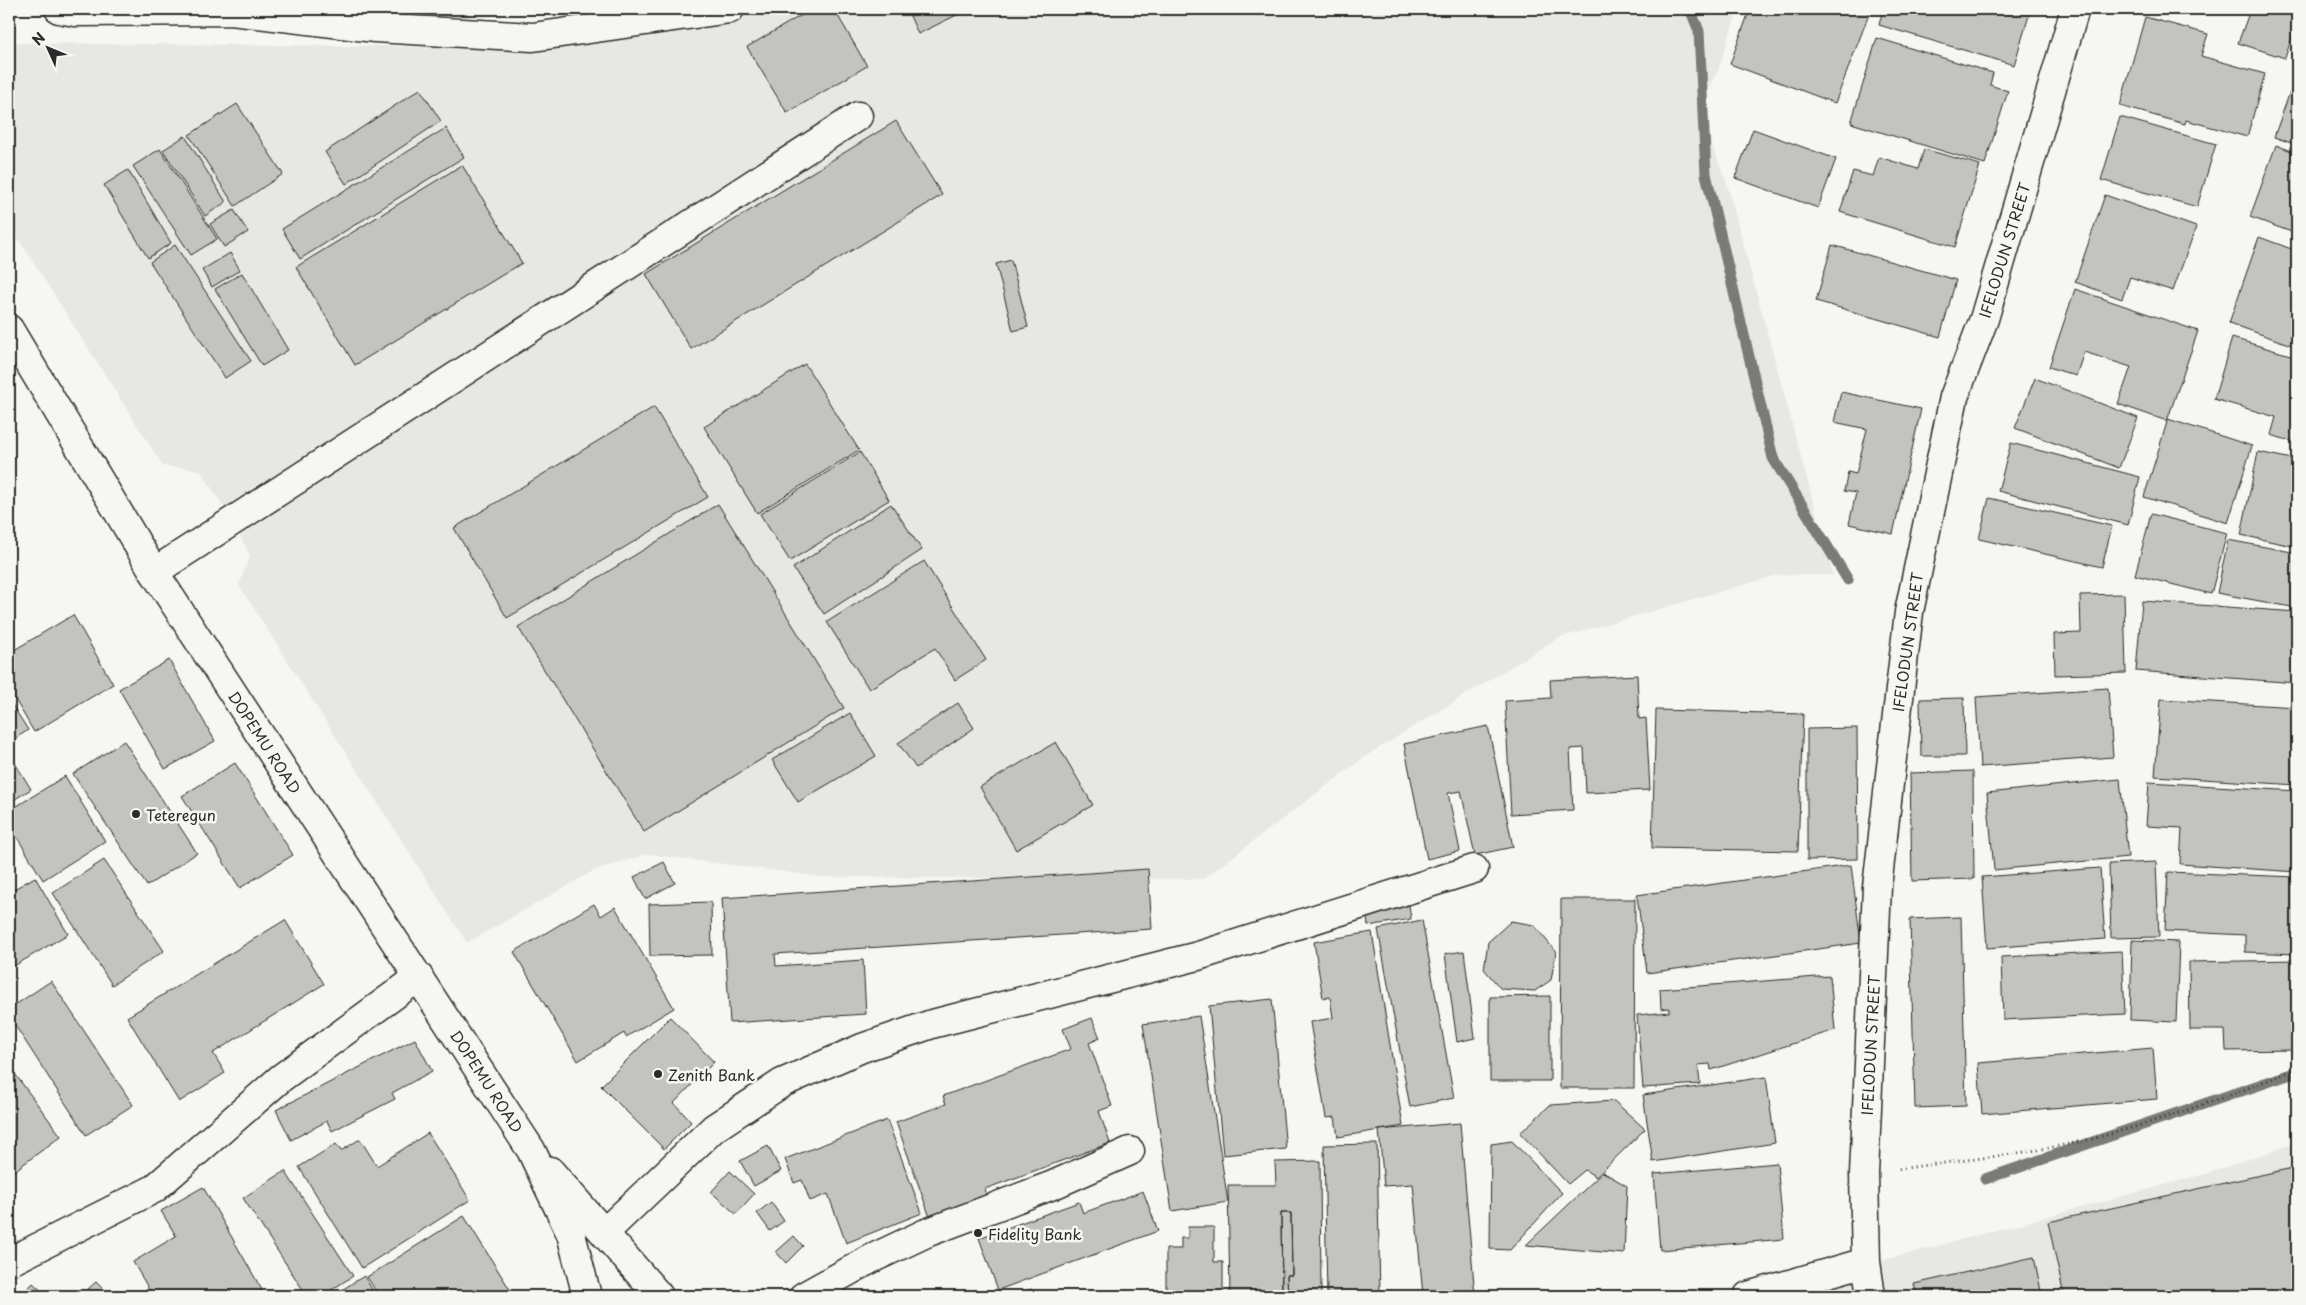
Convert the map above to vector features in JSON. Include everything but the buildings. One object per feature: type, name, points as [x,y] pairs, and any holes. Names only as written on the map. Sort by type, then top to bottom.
[{"type":"street","points":[[59,9],[75,12],[231,11],[302,14],[375,28],[532,37],[730,9]]},
{"type":"street","name":"IFELODUN STREET","points":[[1870,1296],[1866,1262],[1864,1174],[1877,887],[1909,612],[1954,397],[1984,319],[2075,9]]},
{"type":"street","points":[[154,572],[858,116]]},
{"type":"street","name":"DOPEMU ROAD","points":[[9,329],[154,572],[531,1150]]},
{"type":"street","points":[[605,1232],[714,1128],[782,1083],[862,1048],[932,1024],[1198,956],[1474,869]]},
{"type":"street","points":[[9,1262],[154,1189],[281,1078],[419,977]]},
{"type":"street","points":[[531,1150],[605,1232],[659,1296]]},
{"type":"street","points":[[531,1150],[571,1234],[587,1296]]},
{"type":"street","points":[[804,1296],[871,1259],[926,1233],[1053,1185],[1130,1151]]},
{"type":"street","points":[[1748,1296],[1866,1262]]},
{"type":"path","points":[[1864,1174],[2033,1149],[2109,1134],[2259,1084],[2297,1068]]},
{"type":"shaded area","points":[[724,9],[1738,9],[1718,71],[1697,106],[1727,184],[1833,575],[1778,575],[1558,638],[1366,756],[1203,879],[822,877],[648,854],[595,870],[467,943],[239,585],[250,556],[233,521],[200,470],[163,466],[9,224],[9,43],[494,47]]},
{"type":"shaded area","points":[[2297,1142],[2297,1296],[1757,1296],[2209,1173]]},
{"type":"waterway","points":[[1690,9],[1699,31],[1706,174],[1773,458],[1848,580]]},
{"type":"waterway","points":[[1985,1179],[2297,1072]]},
{"type":"place","name":"Teteregun","points":[[136,814]]},
{"type":"place","name":"Zenith Bank","points":[[658,1074]]},
{"type":"place","name":"Fidelity Bank","points":[[978,1233]]}]
